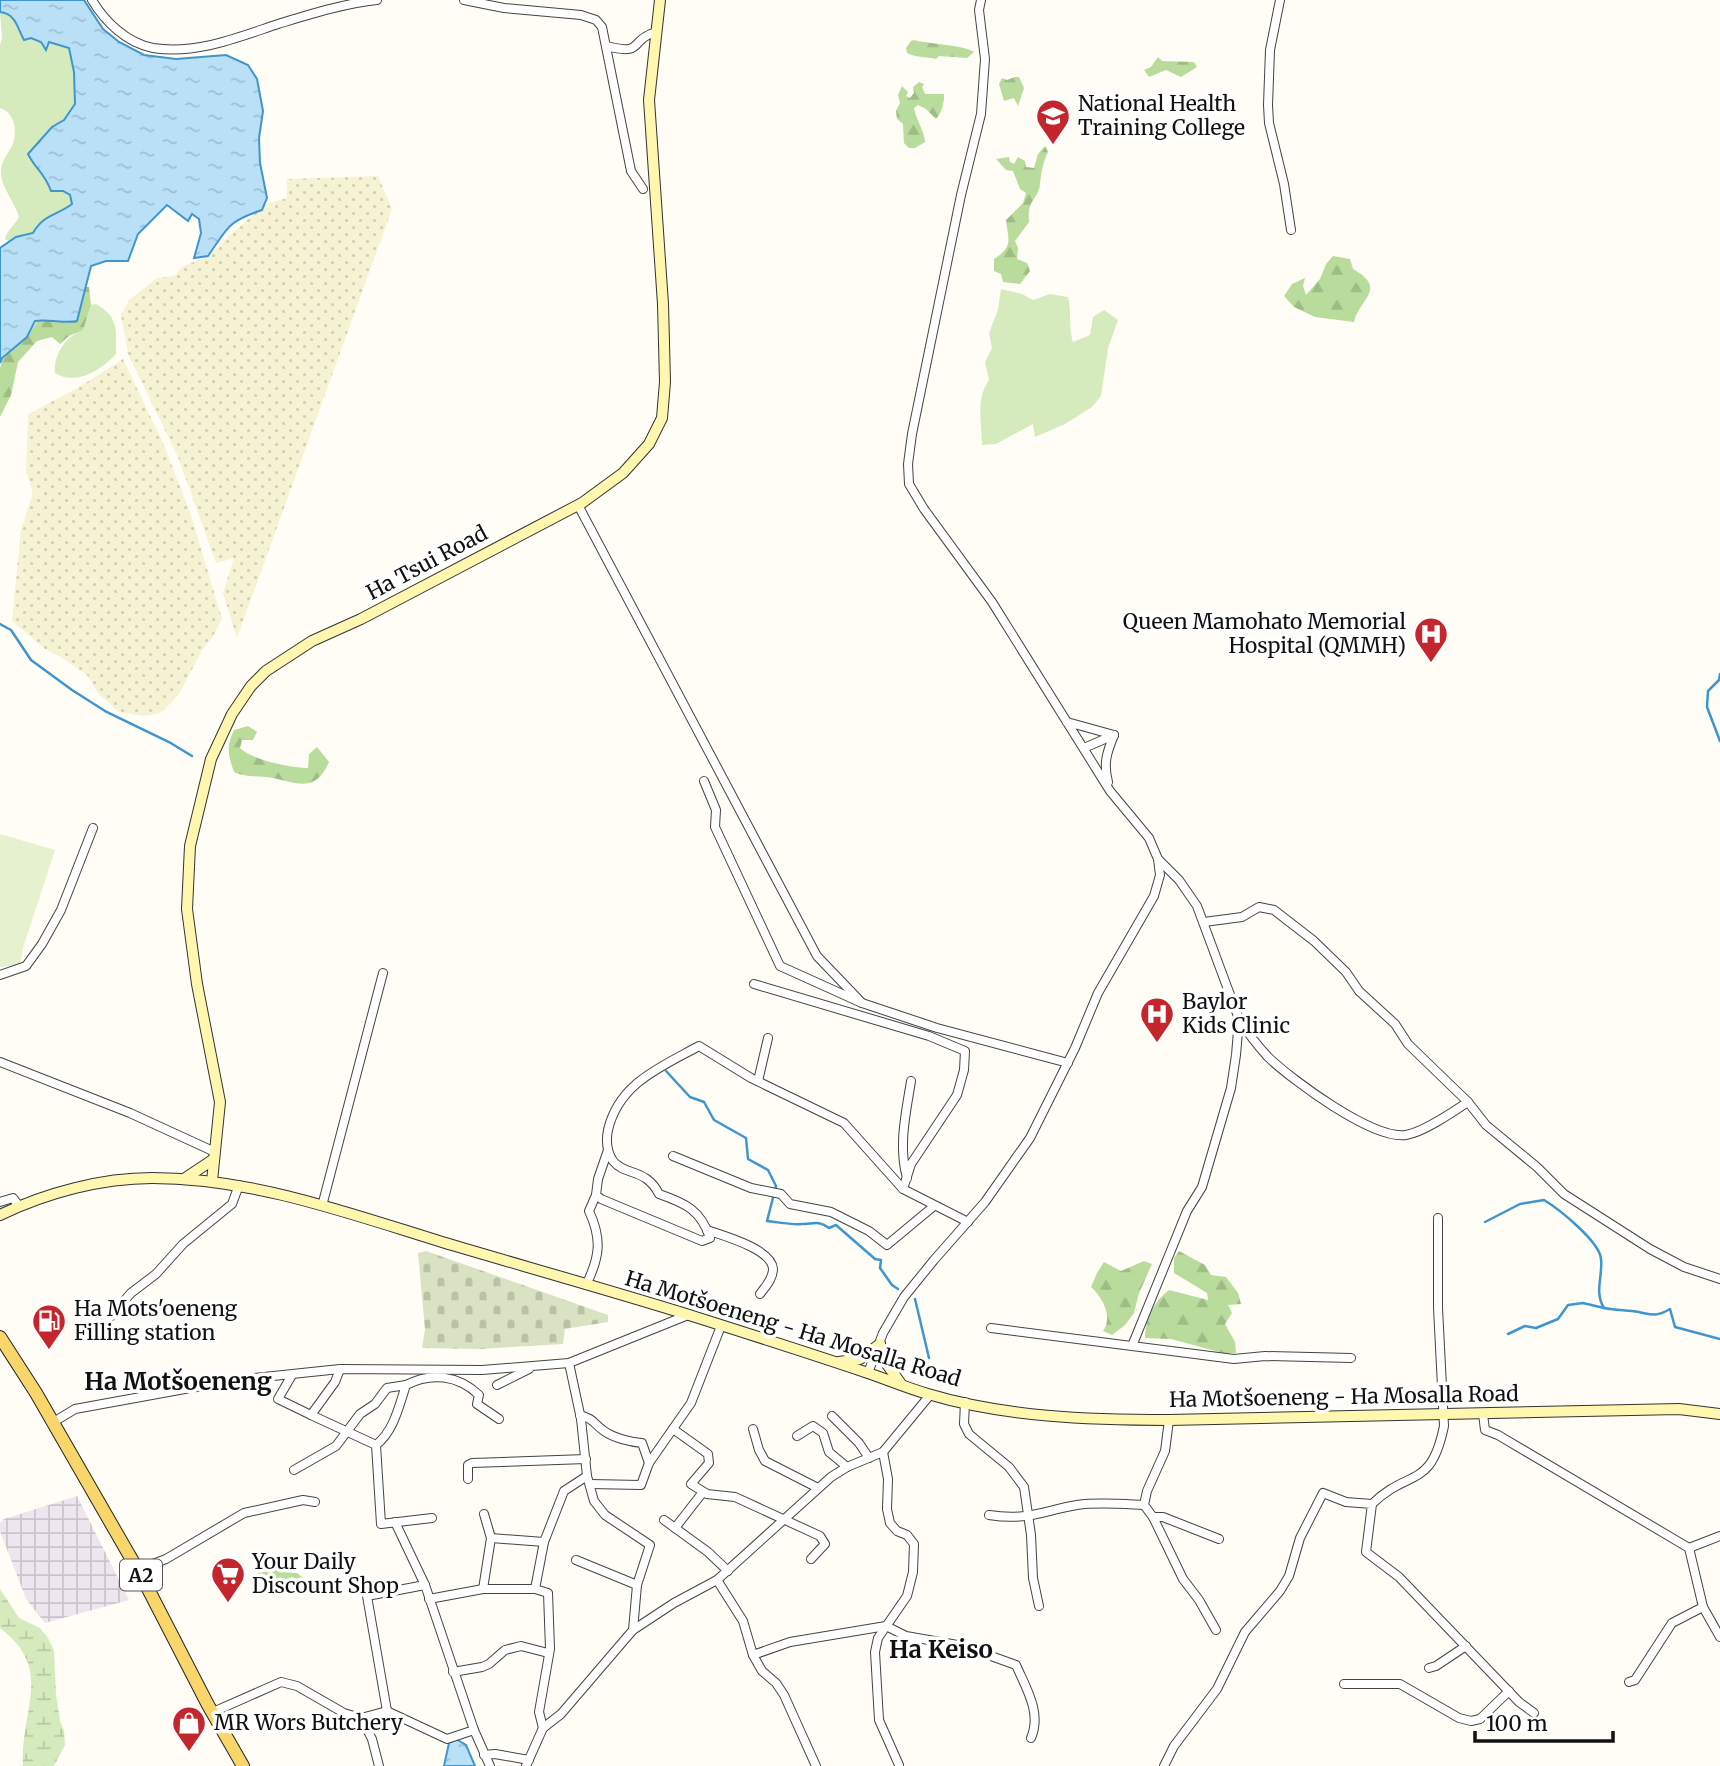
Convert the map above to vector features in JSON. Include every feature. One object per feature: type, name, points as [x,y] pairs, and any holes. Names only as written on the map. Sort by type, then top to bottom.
[{"type":"main road","name":"Ha Tsui Road","points":[[212,1181],[220,1102],[216,1072],[200,1005],[187,909],[190,846],[203,787],[215,749],[232,714],[251,686],[266,671],[312,641],[361,619],[578,505],[623,473],[649,444],[662,418],[665,383],[663,304],[649,100],[660,0]]},
{"type":"main road","points":[[184,1179],[215,1155]]},
{"type":"main road","name":"Ha Motšoeneng - Ha Mosalla Road","points":[[0,1214],[19,1206],[102,1183],[138,1178],[184,1179],[239,1185],[322,1206],[688,1315],[930,1395],[998,1409],[1093,1420],[1679,1409],[1720,1414]]},
{"type":"main road","name":"A2","points":[[0,1337],[137,1570],[243,1766]]},
{"type":"main road","points":[[836,1363],[860,1359],[880,1344],[884,1360],[901,1384]]},
{"type":"street","points":[[92,0],[99,12],[126,36],[152,48],[173,49],[208,46],[284,23],[377,0]]},
{"type":"street","points":[[464,0],[504,8],[581,15],[596,20],[602,27],[631,171],[643,189]]},
{"type":"street","points":[[868,1373],[883,1334],[904,1297],[985,1202],[1030,1138],[1068,1063],[1098,993],[1154,896],[1160,875],[1158,859],[1149,838],[1110,791],[992,602],[924,509],[909,484],[908,464],[912,434],[961,195],[981,114],[985,59],[979,10],[981,0]]},
{"type":"street","points":[[1280,0],[1270,50],[1268,105],[1269,123],[1284,184],[1291,230]]},
{"type":"street","points":[[606,47],[624,51],[635,49],[646,35],[656,32]]},
{"type":"street","points":[[578,505],[817,956],[862,1003]]},
{"type":"street","points":[[1067,722],[1114,735]]},
{"type":"street","points":[[1084,748],[1114,735]]},
{"type":"street","points":[[1110,791],[1104,768],[1105,756],[1114,735]]},
{"type":"street","points":[[704,781],[716,810],[715,827],[780,966],[862,1003],[937,1028],[1068,1063]]},
{"type":"street","points":[[0,975],[26,965],[42,944],[61,910],[93,828]]},
{"type":"street","points":[[1158,859],[1179,880],[1197,906],[1238,1019],[1269,1057],[1300,1083],[1346,1114],[1390,1134],[1406,1135],[1419,1130],[1468,1102]]},
{"type":"street","points":[[1204,922],[1242,917],[1259,907],[1274,910],[1291,921],[1346,972],[1359,991],[1395,1024],[1408,1044],[1468,1102],[1486,1125],[1537,1167],[1564,1194],[1650,1249],[1684,1267],[1720,1279]]},
{"type":"street","points":[[322,1206],[383,973]]},
{"type":"street","points":[[754,984],[929,1036],[965,1051],[964,1070],[957,1095],[911,1164],[903,1189]]},
{"type":"street","points":[[1132,1346],[1187,1211],[1202,1187],[1231,1088],[1238,1019]]},
{"type":"street","points":[[758,1082],[768,1038]]},
{"type":"street","points":[[596,1195],[702,1241],[710,1238],[689,1205],[659,1194],[653,1181],[614,1163],[608,1150],[607,1137],[615,1107],[630,1090],[646,1075],[699,1046],[758,1082],[844,1123],[903,1189],[968,1222]]},
{"type":"street","points":[[0,1062],[130,1113],[215,1155]]},
{"type":"street","points":[[906,1178],[902,1145],[911,1081]]},
{"type":"street","points":[[586,1285],[594,1269],[600,1241],[589,1211],[608,1150]]},
{"type":"street","points":[[673,1156],[751,1188],[781,1194],[790,1203],[831,1212],[869,1231],[887,1245],[934,1206]]},
{"type":"street","points":[[103,1325],[131,1293],[156,1274],[183,1244],[232,1203],[239,1185]]},
{"type":"street","points":[[0,1202],[13,1198],[19,1206]]},
{"type":"street","points":[[1438,1218],[1438,1308],[1444,1426],[1437,1455],[1428,1469],[1415,1479],[1385,1491],[1371,1504],[1366,1552],[1399,1577],[1519,1702],[1534,1713]]},
{"type":"street","points":[[707,1230],[768,1257],[773,1267],[772,1278],[760,1294]]},
{"type":"street","points":[[52,1423],[75,1409],[185,1388],[340,1369],[482,1370],[569,1363],[688,1315]]},
{"type":"street","points":[[535,1589],[544,1542],[564,1491],[589,1480],[641,1485],[649,1463],[691,1403],[721,1326]]},
{"type":"street","points":[[991,1328],[1234,1359],[1265,1356],[1351,1358]]},
{"type":"street","points":[[569,1363],[594,1501],[605,1515],[650,1545],[637,1585],[633,1630]]},
{"type":"street","points":[[497,1385],[535,1366]]},
{"type":"street","points":[[312,1415],[335,1382],[340,1369]]},
{"type":"street","points":[[292,1375],[278,1399],[376,1445]]},
{"type":"street","points":[[294,1470],[336,1446],[360,1414],[375,1404],[387,1388],[406,1385],[419,1378],[454,1378],[469,1385],[479,1395],[477,1404],[499,1419]]},
{"type":"street","points":[[376,1445],[385,1438],[393,1424],[406,1385]]},
{"type":"street","points":[[484,1755],[495,1754],[528,1763],[543,1728],[561,1714],[633,1630],[674,1603],[717,1580],[818,1488],[847,1466],[883,1452],[930,1395]]},
{"type":"street","points":[[965,1402],[964,1424],[969,1434],[1009,1466],[1024,1487],[1033,1578],[1039,1606]]},
{"type":"street","points":[[1483,1414],[1485,1430],[1498,1435],[1689,1548],[1703,1607],[1720,1637]]},
{"type":"street","points":[[580,1415],[592,1418],[604,1431],[629,1442],[642,1443],[649,1463]]},
{"type":"street","points":[[832,1416],[859,1443],[869,1458]]},
{"type":"street","points":[[1169,1420],[1165,1451],[1147,1491],[1144,1505],[1153,1517],[1183,1579],[1216,1630]]},
{"type":"street","points":[[797,1437],[813,1426],[823,1433],[829,1452],[847,1466]]},
{"type":"street","points":[[673,1429],[708,1454],[709,1463],[691,1484],[703,1492],[735,1497],[820,1536],[825,1544],[811,1559]]},
{"type":"street","points":[[753,1429],[765,1461],[818,1488]]},
{"type":"street","points":[[376,1445],[382,1524],[432,1518]]},
{"type":"street","points":[[883,1452],[888,1479],[887,1509],[890,1523],[897,1531],[907,1535],[914,1544],[913,1572],[907,1595],[878,1639],[875,1652],[879,1720],[900,1766],[888,1766]]},
{"type":"street","points":[[468,1479],[468,1465],[472,1463],[586,1459]]},
{"type":"street","points":[[675,1528],[703,1492]]},
{"type":"street","points":[[1164,1766],[1174,1746],[1217,1689],[1245,1632],[1280,1591],[1289,1576],[1300,1538],[1323,1493],[1346,1502],[1371,1504]]},
{"type":"street","points":[[137,1570],[166,1559],[244,1513],[303,1500],[314,1502]]},
{"type":"street","points":[[989,1515],[1028,1517],[1078,1505],[1144,1505]]},
{"type":"street","points":[[483,1589],[491,1538],[484,1514]]},
{"type":"street","points":[[1153,1517],[1163,1517],[1219,1539]]},
{"type":"street","points":[[664,1520],[708,1552],[728,1571]]},
{"type":"street","points":[[395,1522],[425,1585],[453,1672],[489,1766]]},
{"type":"street","points":[[1689,1548],[1720,1536]]},
{"type":"street","points":[[491,1538],[544,1542]]},
{"type":"street","points":[[576,1560],[637,1585]]},
{"type":"street","points":[[717,1580],[743,1621],[752,1655],[762,1671],[776,1683],[784,1695],[817,1766]]},
{"type":"street","points":[[387,1711],[366,1595],[425,1585]]},
{"type":"street","points":[[429,1599],[483,1589],[535,1589],[548,1593],[548,1654],[539,1712],[543,1728]]},
{"type":"street","points":[[1629,1682],[1635,1680],[1672,1623],[1703,1607]]},
{"type":"street","points":[[752,1655],[790,1642],[886,1626],[906,1636],[963,1646],[1016,1665],[1035,1714],[1036,1727],[1031,1738]]},
{"type":"street","points":[[453,1672],[482,1667],[505,1650],[521,1646],[548,1654]]},
{"type":"street","points":[[1429,1668],[1466,1646]]},
{"type":"street","points":[[213,1712],[281,1682],[297,1686],[344,1713],[361,1718],[387,1711],[447,1739],[474,1730]]},
{"type":"street","points":[[1344,1684],[1400,1684],[1459,1718],[1471,1720],[1480,1718],[1509,1691]]},
{"type":"street","points":[[361,1718],[372,1739],[379,1766]]},
{"type":"shaded area","points":[[378,176],[392,209],[237,638],[223,593],[234,558],[216,563],[178,457],[128,354],[121,315],[129,300],[157,278],[175,276],[181,267],[208,256],[263,205],[287,198],[287,179]]},
{"type":"shaded area","points":[[123,359],[163,443],[190,512],[222,619],[179,694],[157,714],[142,716],[119,712],[98,693],[88,676],[45,649],[12,621],[21,530],[33,493],[26,471],[28,414],[76,389]]},
{"type":"shaded area","points":[[77,1496],[129,1600],[45,1623],[26,1599],[0,1531],[0,1523],[4,1519]]},
{"type":"green space","points":[[0,12],[13,18],[24,40],[31,38],[69,48],[74,72],[75,104],[64,120],[52,127],[32,162],[45,175],[51,191],[63,191],[70,195],[72,204],[37,225],[33,233],[16,237],[10,242],[5,239],[6,236],[19,217],[1,176],[2,163],[14,141],[15,129],[12,118],[0,108]]},
{"type":"green space","points":[[914,40],[974,52],[967,58],[939,56],[936,59],[917,56],[907,53],[906,48]]},
{"type":"green space","points":[[1158,57],[1162,61],[1194,62],[1197,67],[1181,77],[1166,70],[1149,77],[1144,70],[1151,67]]},
{"type":"green space","points":[[1019,77],[1024,88],[1018,106],[1014,98],[1004,101],[999,84],[1002,78],[1007,80]]},
{"type":"green space","points":[[919,82],[924,84],[922,87],[925,94],[944,94],[944,100],[936,119],[918,105],[914,108],[925,142],[915,148],[909,148],[904,143],[903,124],[897,119],[896,111],[900,103],[898,95],[902,86],[908,92],[906,96],[910,98],[914,93],[913,87]]},
{"type":"green space","points":[[1045,146],[1048,152],[1042,168],[1039,190],[1031,204],[1029,222],[1015,241],[1018,248],[1017,259],[1027,263],[1030,271],[1020,284],[1003,282],[1001,274],[994,271],[994,259],[1007,246],[1006,220],[1023,203],[1026,193],[1020,189],[1013,171],[1006,170],[996,159],[1009,157],[1014,164],[1018,157],[1025,161],[1026,167],[1034,168],[1038,154]]},
{"type":"green space","points":[[1333,256],[1350,259],[1353,269],[1369,282],[1369,294],[1354,322],[1315,317],[1294,307],[1284,296],[1292,284],[1305,278],[1303,286],[1306,295],[1320,279],[1326,264]]},
{"type":"green space","points":[[81,286],[89,287],[91,305],[83,330],[69,336],[60,344],[52,337],[37,341],[18,362],[11,395],[0,417],[2,358],[15,344],[27,338],[38,320]]},
{"type":"green space","points":[[1001,289],[1033,300],[1050,294],[1068,297],[1073,342],[1090,335],[1093,317],[1104,310],[1118,320],[1108,348],[1101,396],[1092,407],[1065,424],[1035,437],[1033,424],[996,444],[982,445],[980,411],[982,396],[989,380],[985,362],[992,348],[989,333],[998,310]]},
{"type":"green space","points":[[96,304],[109,314],[115,325],[116,354],[103,366],[80,377],[63,377],[55,373],[58,353],[66,341],[83,330],[91,305]]},
{"type":"green space","points":[[248,726],[257,732],[253,740],[242,740],[240,748],[246,752],[262,760],[308,768],[309,754],[317,747],[329,762],[324,772],[306,784],[234,772],[229,755],[230,741],[234,730]]},
{"type":"green space","points":[[0,834],[55,850],[20,965],[0,967]]},
{"type":"green space","points":[[426,1251],[608,1315],[608,1322],[565,1329],[563,1344],[479,1349],[422,1348],[425,1329],[418,1253]]},
{"type":"green space","points":[[1179,1251],[1205,1265],[1211,1275],[1226,1277],[1238,1293],[1241,1304],[1228,1305],[1232,1313],[1225,1324],[1235,1342],[1236,1353],[1223,1353],[1171,1339],[1145,1338],[1151,1311],[1169,1290],[1208,1300],[1207,1293],[1174,1273],[1174,1258]]},
{"type":"green space","points":[[1144,1261],[1152,1264],[1139,1293],[1134,1313],[1125,1325],[1112,1335],[1103,1331],[1107,1314],[1091,1287],[1097,1273],[1104,1262],[1121,1271]]},
{"type":"green space","points":[[278,1562],[319,1590],[315,1595],[308,1593],[309,1588],[306,1586],[298,1590],[283,1590],[265,1586],[257,1574],[266,1565]]},
{"type":"green space","points":[[0,1589],[19,1618],[40,1628],[54,1651],[56,1694],[65,1745],[54,1766],[23,1766],[31,1675],[17,1644],[0,1628]]},
{"type":"water","points":[[0,0],[84,0],[103,29],[119,42],[144,55],[176,59],[226,55],[248,65],[257,79],[263,111],[259,138],[260,163],[267,198],[262,210],[234,222],[208,256],[194,258],[201,233],[199,219],[192,214],[188,221],[167,205],[138,234],[128,261],[106,261],[91,266],[77,321],[35,321],[27,337],[2,358],[0,363],[0,248],[16,237],[33,233],[46,219],[72,204],[70,195],[63,191],[51,191],[28,154],[52,127],[64,120],[75,104],[74,72],[69,48],[49,42],[46,50],[41,42],[31,38],[24,40],[13,18],[0,12]]},
{"type":"water","points":[[456,1739],[466,1745],[475,1766],[444,1766],[449,1743]]},
{"type":"waterway","points":[[0,624],[11,630],[31,660],[72,690],[105,711],[192,756]]},
{"type":"waterway","points":[[1720,674],[1719,680],[1708,691],[1707,707],[1720,741]]},
{"type":"waterway","points":[[666,1071],[690,1097],[704,1102],[714,1120],[746,1138],[748,1159],[768,1170],[776,1186],[767,1221],[819,1223],[829,1228],[836,1225],[875,1259],[881,1260],[880,1268],[898,1289]]},
{"type":"waterway","points":[[1485,1222],[1520,1204],[1544,1200],[1578,1226],[1599,1252],[1600,1296],[1604,1308],[1651,1314],[1670,1309],[1675,1327],[1720,1339]]},
{"type":"waterway","points":[[915,1299],[929,1358]]},
{"type":"waterway","points":[[1508,1334],[1525,1326],[1536,1328],[1558,1319],[1568,1305],[1583,1303],[1604,1308]]},
{"type":"place","name":"National Health Training College","points":[[1053,146]]},
{"type":"place","name":"Queen Mamohato Memorial Hospital (QMMH)","points":[[1431,664]]},
{"type":"place","name":"Baylor Kids Clinic","points":[[1157,1044]]},
{"type":"place","name":"Ha Mots'oeneng Filling station","points":[[49,1351]]},
{"type":"place","name":"Your Daily Discount Shop","points":[[228,1604]]},
{"type":"place","name":"MR Wors Butchery","points":[[189,1753]]},
{"type":"district","name":"Ha Motšoeneng","points":[[178,1382]]},
{"type":"district","name":"Ha Keiso","points":[[941,1650]]}]
